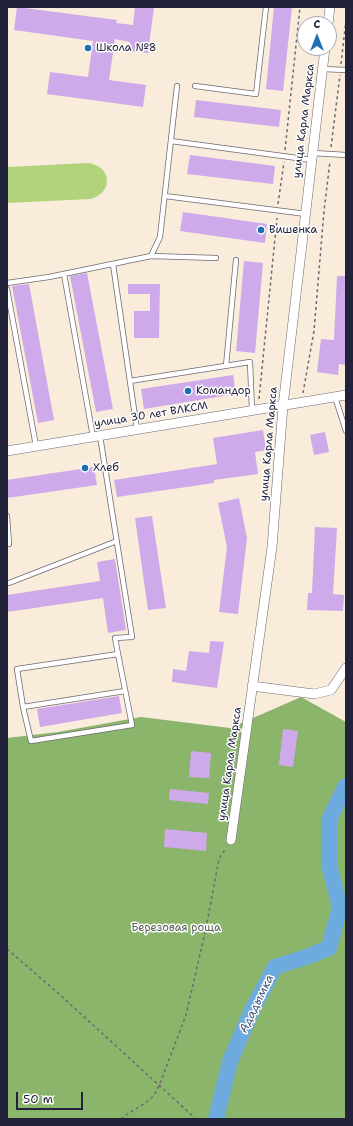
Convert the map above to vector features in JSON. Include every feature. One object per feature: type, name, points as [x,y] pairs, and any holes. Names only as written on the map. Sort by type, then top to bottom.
[{"type":"street","name":"улица Карла Маркса","points":[[231,840],[272,547],[283,406],[324,56]]},
{"type":"street","name":"улица 30 лет ВЛКСМ","points":[[7,451],[346,395]]},
{"type":"street","points":[[252,686],[314,694],[331,690],[346,668]]},
{"type":"lane","points":[[195,86],[256,94],[266,7]]},
{"type":"lane","points":[[322,68],[346,70]]},
{"type":"lane","points":[[151,256],[160,237],[177,86]]},
{"type":"lane","points":[[171,140],[312,157],[330,154],[346,155]]},
{"type":"lane","points":[[165,196],[306,214]]},
{"type":"lane","points":[[7,283],[64,274],[151,256],[216,258]]},
{"type":"lane","points":[[226,366],[236,260]]},
{"type":"lane","points":[[113,264],[137,430]]},
{"type":"lane","points":[[64,274],[117,541],[132,637],[115,638],[132,725],[31,741],[23,707],[17,669],[118,654]]},
{"type":"lane","points":[[7,289],[36,446]]},
{"type":"lane","points":[[130,381],[250,362],[252,411]]},
{"type":"lane","points":[[335,397],[346,431]]},
{"type":"lane","points":[[7,516],[10,544],[7,544]]},
{"type":"lane","points":[[10,583],[117,541]]},
{"type":"lane","points":[[23,707],[125,691]]},
{"type":"path","points":[[301,403],[314,331],[324,211],[346,20]]},
{"type":"path","points":[[121,1119],[154,1095],[159,1086],[186,1015],[205,933],[219,859],[231,840]]},
{"type":"path","points":[[7,949],[58,993],[196,1119]]},
{"type":"green space","points":[[88,163],[96,165],[106,174],[106,186],[98,196],[90,199],[7,203],[7,167]]},
{"type":"green space","name":"Березовая роща","points":[[301,697],[346,722],[346,1119],[7,1119],[7,738],[58,732],[141,717],[230,728]]},
{"type":"building","points":[[17,7],[117,20],[116,23],[133,25],[135,7],[154,7],[148,53],[129,51],[130,42],[115,39],[109,80],[146,85],[143,107],[47,94],[50,72],[88,77],[93,41],[14,30]]},
{"type":"building","points":[[274,7],[292,7],[283,91],[266,89]]},
{"type":"building","points":[[196,100],[281,110],[279,127],[194,117]]},
{"type":"building","points":[[190,155],[275,166],[273,184],[187,174]]},
{"type":"building","points":[[183,212],[267,224],[265,243],[180,231]]},
{"type":"building","points":[[244,261],[263,263],[255,353],[236,351]]},
{"type":"building","points":[[87,273],[113,409],[96,412],[70,276]]},
{"type":"building","points":[[337,276],[346,276],[346,365],[339,364],[338,375],[317,372],[321,339],[334,340]]},
{"type":"building","points":[[29,284],[54,420],[38,423],[12,286]]},
{"type":"building","points":[[128,284],[160,284],[159,338],[134,338],[134,311],[150,311],[150,294],[128,294]]},
{"type":"building","points":[[233,375],[236,394],[144,409],[141,389]]},
{"type":"building","points":[[263,430],[266,450],[255,452],[258,474],[214,480],[214,483],[117,497],[114,480],[217,464],[213,438]]},
{"type":"building","points":[[325,432],[329,452],[314,455],[310,435]]},
{"type":"building","points":[[94,467],[97,485],[7,498],[7,480]]},
{"type":"building","points":[[239,498],[247,538],[238,614],[219,612],[227,547],[218,503]]},
{"type":"building","points":[[152,516],[166,608],[148,610],[135,518]]},
{"type":"building","points":[[315,527],[337,528],[333,594],[344,595],[343,611],[307,610],[308,593],[312,593]]},
{"type":"building","points":[[115,559],[126,630],[108,633],[103,598],[7,612],[7,595],[100,581],[97,562]]},
{"type":"building","points":[[210,641],[224,642],[217,688],[172,682],[173,669],[186,671],[189,651],[209,653]]},
{"type":"building","points":[[119,696],[122,713],[40,727],[37,709]]},
{"type":"building","points":[[283,729],[298,731],[293,767],[279,765]]},
{"type":"building","points":[[191,751],[211,753],[209,778],[189,777]]},
{"type":"building","points":[[170,789],[209,793],[208,804],[169,800]]},
{"type":"building","points":[[165,829],[207,833],[206,851],[164,847]]},
{"type":"waterway","name":"Ададымка","points":[[216,1119],[230,1061],[253,1008],[275,967],[329,948],[340,907],[329,865],[329,820],[346,786]]},
{"type":"place","name":"Школа №8","points":[[88,48]]},
{"type":"place","name":"Вишенка","points":[[261,230]]},
{"type":"place","name":"Командор","points":[[188,391]]},
{"type":"place","name":"Хлеб","points":[[85,468]]}]
